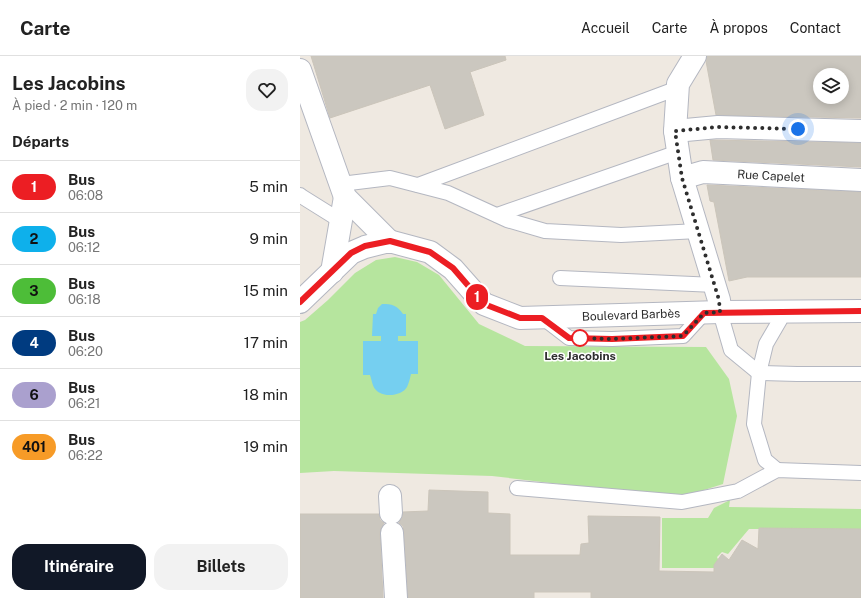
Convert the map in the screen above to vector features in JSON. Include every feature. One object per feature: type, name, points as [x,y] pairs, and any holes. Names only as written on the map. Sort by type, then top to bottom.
[{"type":"street","points":[[694,58],[678,84],[675,131],[682,178],[719,300],[712,313]]},
{"type":"street","points":[[300,70],[343,190],[390,241]]},
{"type":"street","points":[[675,131],[718,127],[861,131]]},
{"type":"street","name":"Rue Capelet","points":[[682,178],[704,172],[861,180]]},
{"type":"street","points":[[332,272],[341,221],[343,190]]},
{"type":"street","points":[[300,302],[351,253],[365,246],[390,241]]},
{"type":"street","name":"Boulevard Barbès","points":[[390,241],[430,252],[453,268],[484,304],[520,318],[861,311]]},
{"type":"street","points":[[391,514],[396,598]]},
{"type":"lane","points":[[418,185],[678,88]]},
{"type":"lane","points":[[497,215],[678,152]]},
{"type":"lane","points":[[343,190],[390,178],[448,193],[507,220],[545,231],[620,235],[698,232]]},
{"type":"lane","points":[[300,195],[341,221]]},
{"type":"lane","points":[[560,278],[715,285]]},
{"type":"lane","points":[[777,470],[765,460],[754,424],[758,373],[766,344],[780,320],[780,312]]},
{"type":"lane","points":[[712,313],[731,350],[758,373],[861,374]]},
{"type":"lane","points":[[517,488],[682,502],[738,491],[777,470],[861,473]]},
{"type":"green space","points":[[395,257],[417,262],[439,275],[479,324],[525,346],[706,347],[729,379],[737,416],[723,484],[679,498],[492,476],[334,471],[300,473],[300,322],[305,320],[328,300],[355,273],[376,260]]},
{"type":"green space","points":[[730,500],[729,507],[861,509],[861,529],[749,529],[728,554],[722,552],[717,557],[720,564],[717,568],[662,568],[662,518],[708,518],[714,508]]},
{"type":"water","points":[[382,304],[394,306],[403,314],[406,314],[406,336],[398,336],[398,341],[418,341],[418,374],[411,374],[405,390],[392,395],[379,393],[374,387],[370,375],[363,375],[363,341],[381,341],[381,336],[372,336],[373,314],[376,314],[378,308]]},
{"type":"building","points":[[311,56],[505,56],[506,60],[470,72],[484,115],[445,129],[430,85],[330,118]]},
{"type":"building","points":[[707,56],[861,56],[861,118],[716,115],[706,61]]},
{"type":"building","points":[[710,140],[861,143],[861,167],[713,160]]},
{"type":"building","points":[[707,185],[861,192],[861,277],[747,277],[729,281],[714,202],[710,201]]},
{"type":"building","points":[[429,490],[488,492],[488,513],[510,514],[510,555],[580,555],[581,544],[589,543],[588,516],[660,517],[659,571],[714,572],[714,565],[722,554],[729,560],[742,540],[758,549],[759,528],[861,529],[861,598],[591,598],[591,592],[534,592],[534,598],[408,598],[404,532],[403,526],[399,523],[403,512],[428,511]]},
{"type":"building","points":[[300,514],[379,514],[380,520],[384,523],[380,534],[383,598],[300,598]]},
{"type":"bus line","name":"1","points":[[300,302],[351,253],[365,246],[390,241],[430,252],[453,268],[484,304],[520,318],[542,318],[569,338],[612,339],[683,336],[704,313],[861,311]]},
{"type":"place","name":"Les Jacobins","points":[[580,338]]},
{"type":"route","points":[[580,338],[612,339],[683,336],[704,313],[720,312],[719,300],[682,178],[675,131],[718,127],[798,129]]}]
